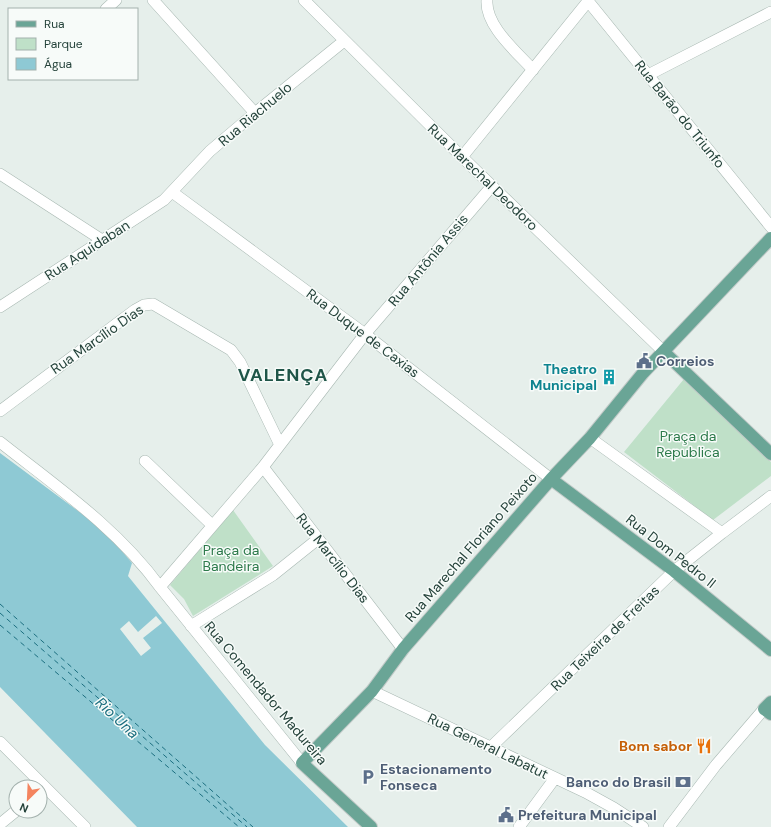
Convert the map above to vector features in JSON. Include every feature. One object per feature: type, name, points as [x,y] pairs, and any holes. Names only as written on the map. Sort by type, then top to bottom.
[{"type":"main road","name":"Rua Marechal Floriano Peixoto","points":[[302,763],[372,691],[403,649],[551,479],[590,438],[664,352],[771,238]]},
{"type":"main road","points":[[664,352],[771,454]]},
{"type":"main road","name":"Rua Dom Pedro II","points":[[551,479],[674,571],[771,650]]},
{"type":"main road","name":"Rua Comendador Madureira","points":[[302,763],[371,827]]},
{"type":"street","points":[[107,8],[116,0]]},
{"type":"street","points":[[153,0],[254,113]]},
{"type":"street","name":"Rua Marechal Deodoro","points":[[304,0],[462,157],[664,352]]},
{"type":"street","points":[[487,0],[488,15],[493,24],[533,70]]},
{"type":"street","points":[[462,157],[588,0]]},
{"type":"street","name":"Rua Barão do Triunfo","points":[[588,0],[771,227]]},
{"type":"street","points":[[648,75],[771,12]]},
{"type":"street","name":"Rua Riachuelo","points":[[172,192],[210,152],[254,113],[344,41]]},
{"type":"street","points":[[0,174],[102,240]]},
{"type":"street","name":"Rua Antônia Assis","points":[[160,587],[212,525],[264,467],[365,334],[492,186]]},
{"type":"street","name":"Rua Aquidaban","points":[[0,307],[153,208],[172,192]]},
{"type":"street","name":"Rua Duque de Caxias","points":[[172,192],[365,334],[551,479]]},
{"type":"street","name":"Rua Marcílio Dias","points":[[0,411],[144,304],[153,304],[231,350],[240,362],[280,445]]},
{"type":"street","points":[[590,438],[722,533]]},
{"type":"street","points":[[0,442],[80,504],[119,539],[141,562],[191,626],[273,575],[318,539]]},
{"type":"street","points":[[145,461],[212,525]]},
{"type":"street","name":"Rua Marcílio Dias","points":[[264,467],[403,649]]},
{"type":"street","name":"Rua Teixeira de Freitas","points":[[491,747],[674,571],[771,496]]},
{"type":"street","name":"Rua Comendador Madureira","points":[[191,626],[302,763]]},
{"type":"street","name":"Rua General Labatut","points":[[372,691],[555,778],[614,808],[643,827]]},
{"type":"street","points":[[669,827],[716,765],[769,708]]},
{"type":"street","points":[[0,742],[33,779]]},
{"type":"street","points":[[519,827],[555,778]]},
{"type":"street","points":[[48,794],[85,827]]},
{"type":"street","points":[[0,824],[8,818]]},
{"type":"green space","name":"Praça da Republica","points":[[684,379],[771,462],[771,476],[713,520],[624,452]]},
{"type":"green space","name":"Praça da Bandeira","points":[[233,510],[273,566],[193,616],[184,599],[170,585]]},
{"type":"water","name":"Rio Una","points":[[0,453],[105,531],[132,563],[128,576],[265,745],[348,827],[137,827],[0,687]]},
{"type":"pier","points":[[156,616],[162,623],[143,638],[151,648],[141,656],[120,629],[129,621],[138,632]]},
{"type":"ferry route","points":[[0,604],[253,827]]},
{"type":"ferry route","points":[[0,613],[247,827]]},
{"type":"ferry route","points":[[0,625],[239,827]]},
{"type":"place","name":"Correios","points":[[644,361]]},
{"type":"place","name":"Theatro Municipal","points":[[609,377]]},
{"type":"place","name":"Bom sabor","points":[[704,746]]},
{"type":"place","name":"Estacionamento Fonseca","points":[[368,777]]},
{"type":"place","name":"Banco do Brasil","points":[[683,782]]},
{"type":"place","name":"Prefeitura Municipal","points":[[506,815]]},
{"type":"district","name":"VALENÇA","points":[[283,375]]}]
